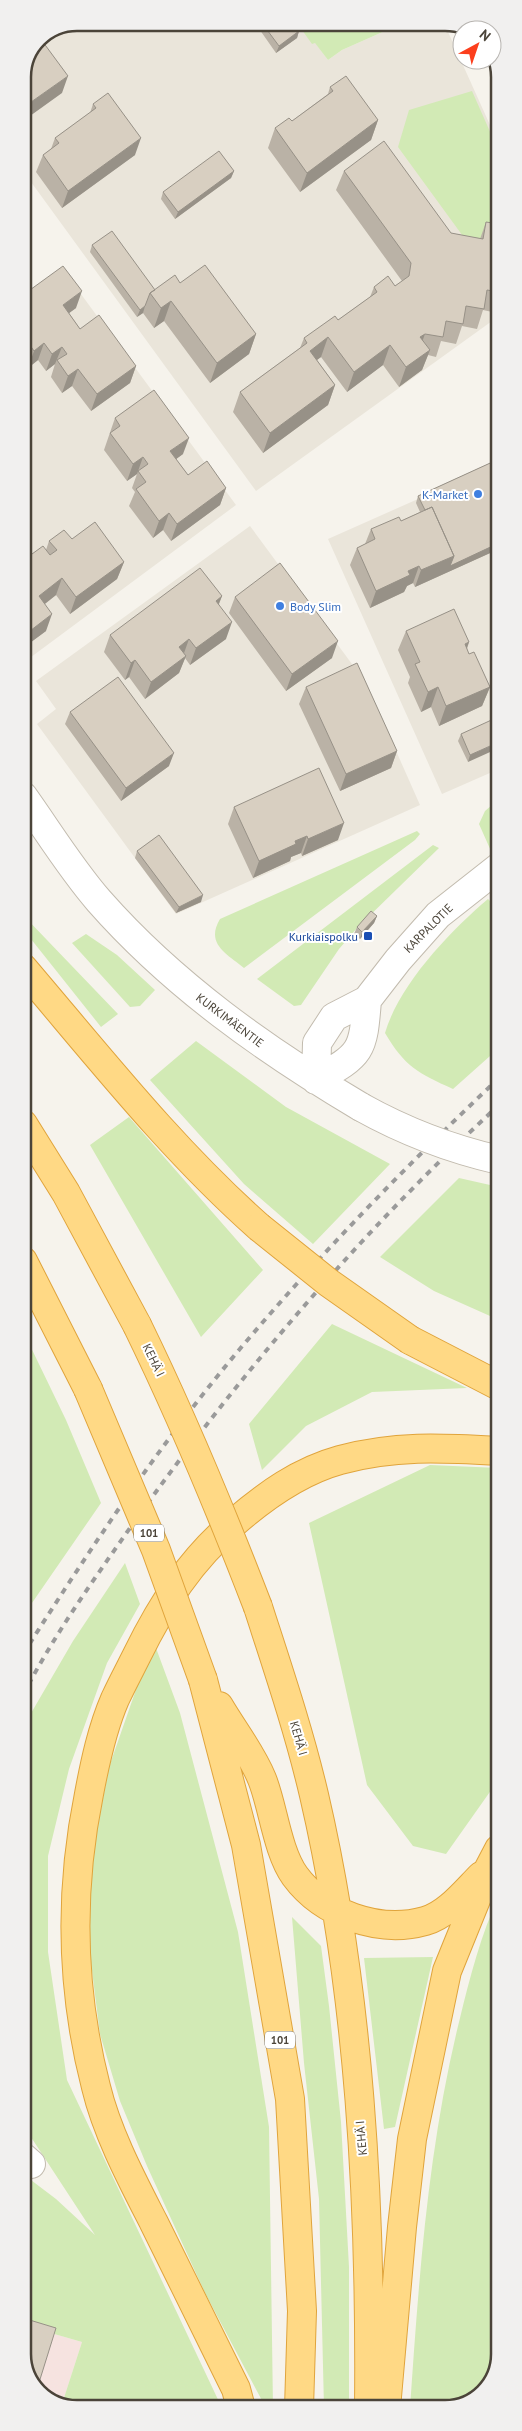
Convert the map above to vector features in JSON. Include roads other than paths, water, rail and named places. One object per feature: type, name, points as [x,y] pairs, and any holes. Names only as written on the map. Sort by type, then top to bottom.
[{"type":"highway","points":[[31,977],[179,1150],[219,1191],[259,1227],[329,1283],[410,1340],[491,1382]]},
{"type":"highway","name":"KEHÄ I","points":[[31,1137],[66,1193],[137,1325],[174,1401],[212,1488],[258,1606],[303,1752],[325,1847],[355,2065],[368,2225],[369,2400]]},
{"type":"highway","name":"101","points":[[31,1277],[88,1389],[156,1550],[203,1680],[246,1845],[290,2099],[302,2311],[299,2400]]},
{"type":"highway","points":[[239,2400],[236,2389],[124,2164],[96,2090],[80,2012],[75,1943],[75,1886],[84,1819],[97,1753],[115,1700],[154,1619],[181,1578],[213,1541],[274,1490],[338,1461],[371,1454],[426,1447],[491,1451]]},
{"type":"highway","points":[[203,1680],[262,1778],[279,1837],[294,1875],[314,1896],[335,1911],[367,1922],[392,1925],[425,1921],[450,1906],[491,1863]]},
{"type":"highway","points":[[387,2400],[412,2139],[448,1971],[491,1867]]},
{"type":"street","name":"KURKIMÄENTIE","points":[[31,807],[98,899],[171,974],[259,1042],[316,1080],[390,1123],[434,1141],[491,1158]]},
{"type":"street","name":"KARPALOTIE","points":[[316,1080],[317,1043],[334,1017],[367,1000],[398,960],[438,915],[491,873]]},
{"type":"street","points":[[316,1080],[347,1063],[357,1051],[364,1036],[367,1000]]},
{"type":"railway","points":[[31,1642],[126,1498],[209,1386],[301,1279],[365,1210],[491,1086]]},
{"type":"railway","points":[[31,1680],[92,1583],[137,1518],[219,1408],[308,1302],[354,1251],[449,1152],[491,1113]]},
{"type":"place","name":"K-Market","points":[[478,494]]},
{"type":"place","name":"Body Slim","points":[[280,606]]},
{"type":"place","name":"Kurkiaispolku","points":[[368,936]]}]
